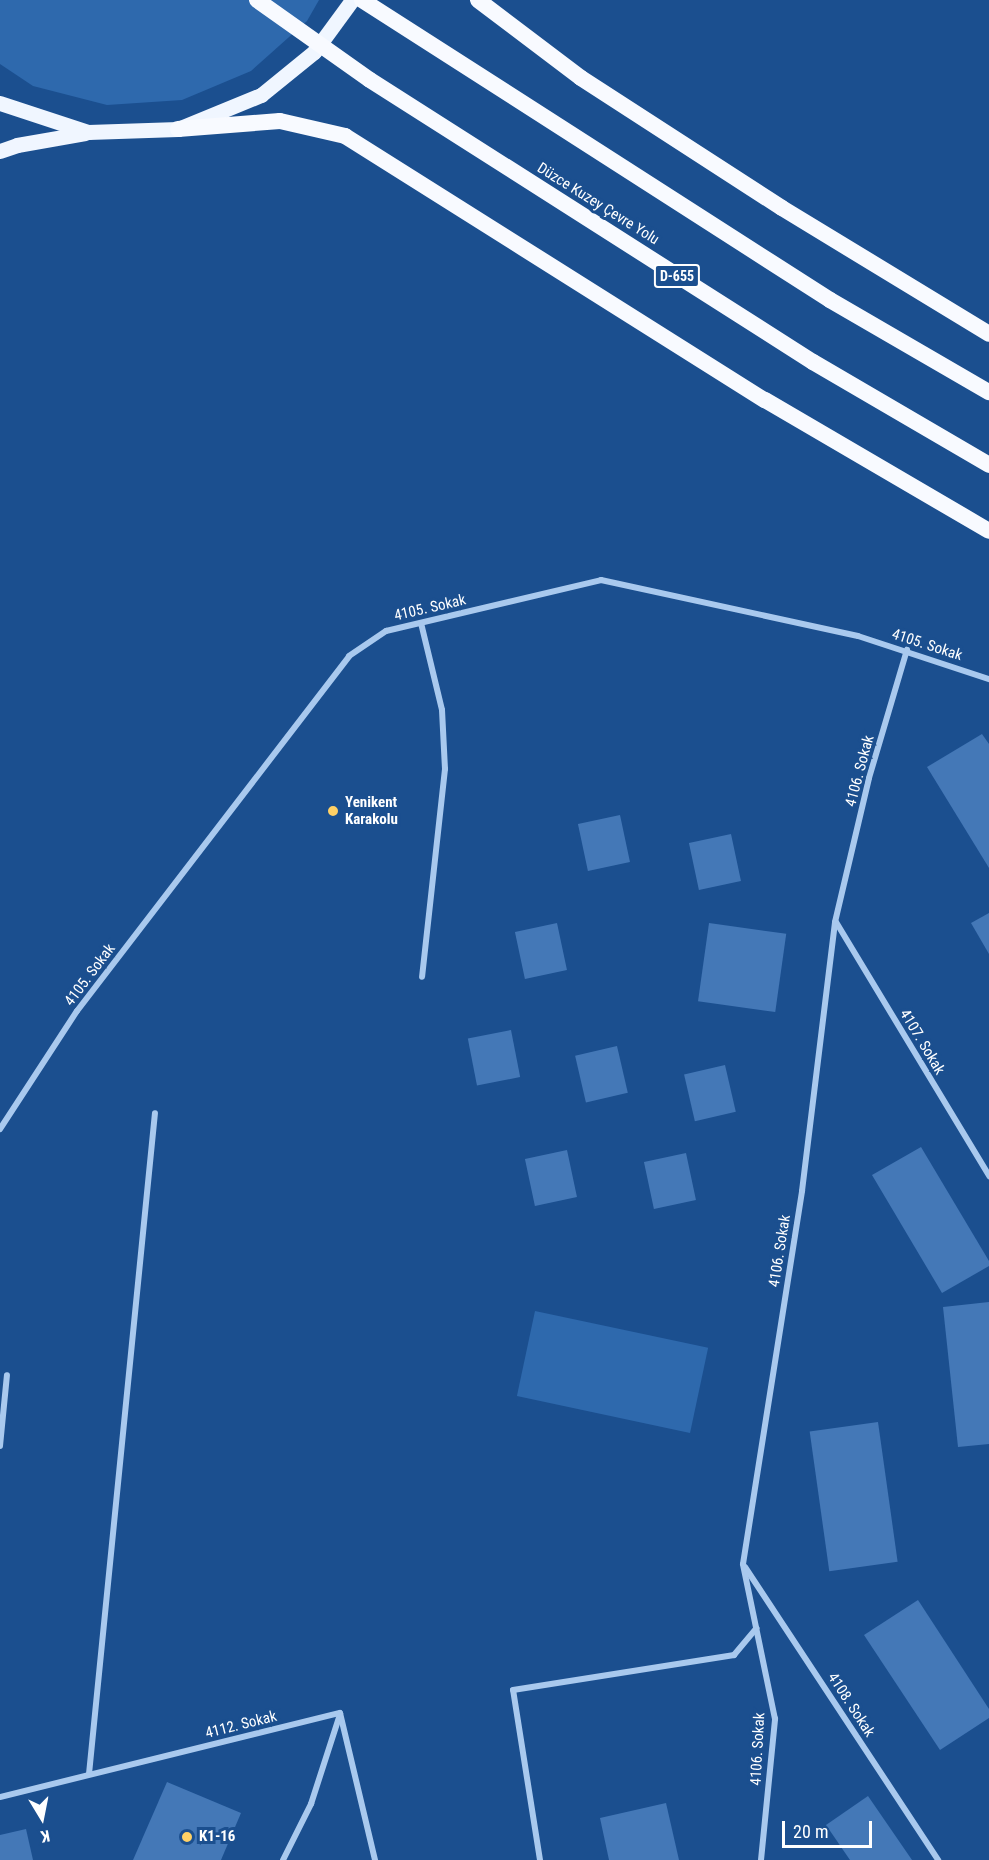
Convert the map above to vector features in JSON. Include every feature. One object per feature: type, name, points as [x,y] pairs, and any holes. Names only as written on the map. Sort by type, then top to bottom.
[{"type":"highway","points":[[362,0],[830,300],[989,392]]},
{"type":"highway","points":[[478,0],[591,85],[782,208],[989,334]]},
{"type":"highway","name":"Düzce Kuzey Çevre Yolu","points":[[263,4],[370,80],[813,362],[989,465]]},
{"type":"highway","points":[[178,129],[280,122],[345,136],[765,400],[989,531]]},
{"type":"main road","points":[[0,152],[16,145],[88,132],[178,129],[261,95],[314,52],[352,0]]},
{"type":"main road","points":[[0,103],[88,132]]},
{"type":"street","name":"4105. Sokak","points":[[0,1129],[77,1011],[349,656],[386,631],[601,580],[907,650],[989,679]]},
{"type":"street","points":[[421,623],[442,710],[445,769],[422,977]]},
{"type":"street","name":"4106. Sokak","points":[[761,1860],[775,1719],[743,1564],[802,1191],[835,922],[869,778],[907,650]]},
{"type":"street","name":"4107. Sokak","points":[[835,922],[989,1176]]},
{"type":"street","points":[[89,1774],[155,1113]]},
{"type":"street","points":[[0,1446],[8,1375]]},
{"type":"street","name":"4108. Sokak","points":[[743,1564],[938,1860]]},
{"type":"street","points":[[540,1860],[513,1690],[734,1655],[757,1628]]},
{"type":"street","points":[[283,1860],[311,1804],[340,1713]]},
{"type":"street","points":[[340,1713],[375,1860]]},
{"type":"street","name":"4112. Sokak","points":[[0,1797],[340,1713]]},
{"type":"shaded area","points":[[0,0],[319,0],[307,21],[251,71],[182,100],[107,105],[33,86],[0,64]]},
{"type":"shaded area","points":[[535,1311],[708,1348],[690,1433],[517,1396]]},
{"type":"building","points":[[982,734],[989,744],[989,868],[927,767]]},
{"type":"building","points":[[620,815],[630,862],[588,871],[578,824]]},
{"type":"building","points":[[731,834],[741,881],[699,890],[689,843]]},
{"type":"building","points":[[989,913],[989,954],[971,923]]},
{"type":"building","points":[[557,923],[567,970],[525,979],[515,932]]},
{"type":"building","points":[[709,923],[786,934],[775,1012],[698,1001]]},
{"type":"building","points":[[511,1030],[520,1077],[477,1086],[468,1038]]},
{"type":"building","points":[[617,1046],[628,1093],[586,1102],[575,1056]]},
{"type":"building","points":[[725,1065],[736,1112],[695,1121],[684,1074]]},
{"type":"building","points":[[921,1147],[989,1261],[989,1266],[942,1293],[872,1175]]},
{"type":"building","points":[[567,1150],[577,1197],[535,1206],[525,1159]]},
{"type":"building","points":[[686,1153],[696,1200],[654,1209],[644,1162]]},
{"type":"building","points":[[989,1302],[989,1444],[958,1447],[943,1307]]},
{"type":"building","points":[[878,1422],[898,1562],[829,1571],[810,1432]]},
{"type":"building","points":[[918,1600],[989,1709],[989,1718],[940,1750],[864,1635]]},
{"type":"building","name":"K1-16","points":[[167,1782],[241,1813],[221,1860],[133,1860]]},
{"type":"building","points":[[868,1796],[912,1860],[850,1860],[826,1825]]},
{"type":"building","points":[[666,1803],[679,1860],[609,1860],[600,1818]]},
{"type":"building","points":[[26,1829],[33,1860],[0,1860],[0,1835]]},
{"type":"place","name":"Yenikent Karakolu","points":[[333,811]]},
{"type":"place","name":"K1-16","points":[[187,1837]]}]
